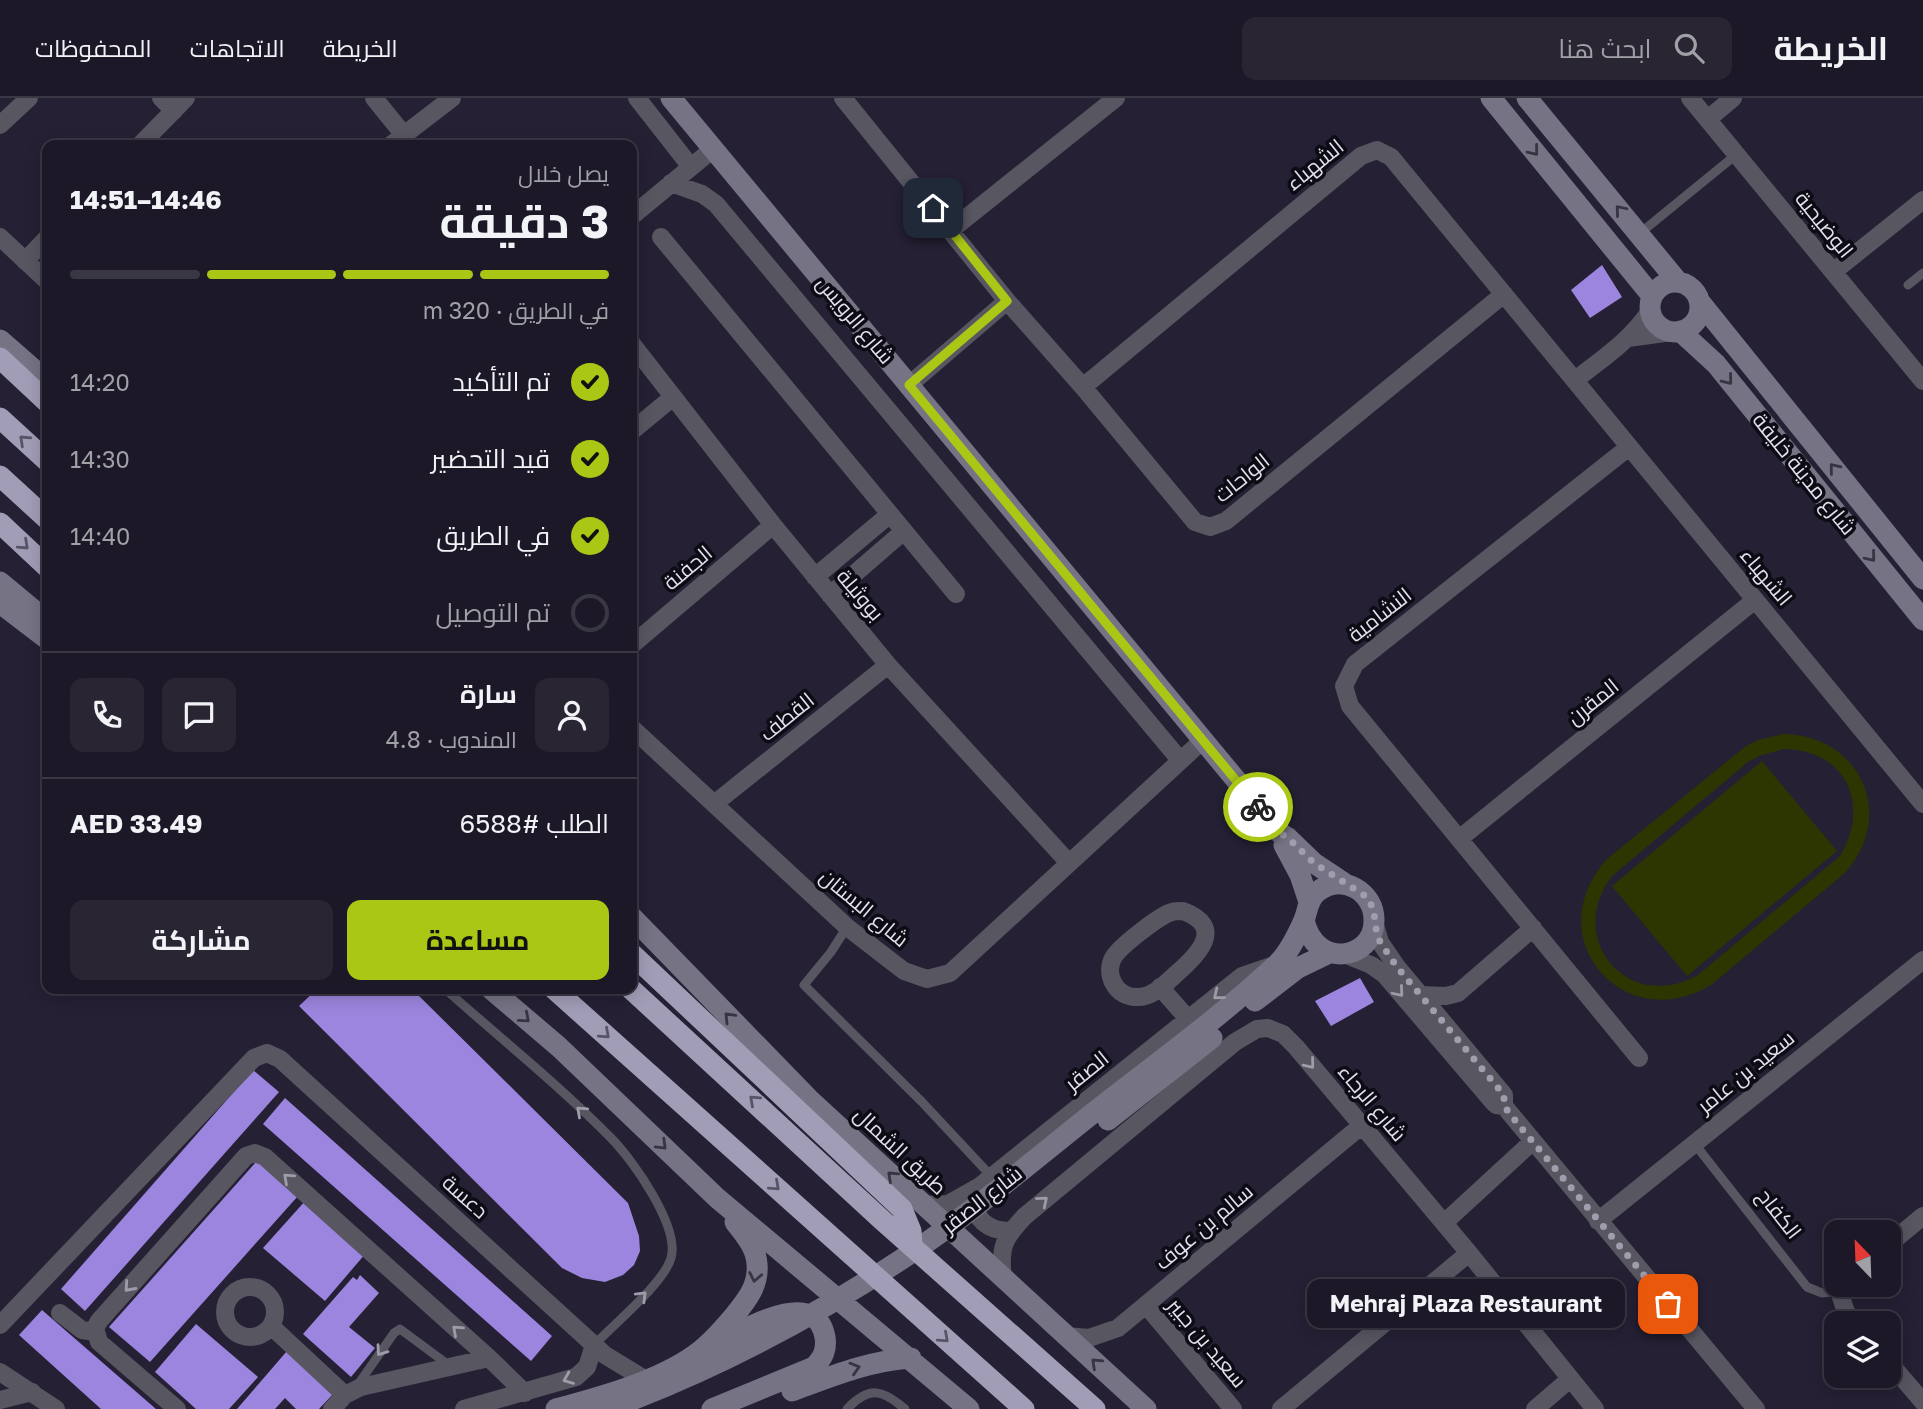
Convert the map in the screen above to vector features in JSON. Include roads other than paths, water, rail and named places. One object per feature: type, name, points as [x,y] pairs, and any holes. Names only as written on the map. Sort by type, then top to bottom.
[{"type":"highway","points":[[0,358],[42,397]]},
{"type":"highway","points":[[0,418],[42,456]]},
{"type":"highway","points":[[0,476],[42,514]]},
{"type":"highway","points":[[0,523],[42,562]]},
{"type":"highway","points":[[637,959],[902,1209],[911,1231],[912,1245]]},
{"type":"highway","points":[[560,994],[1024,1409]]},
{"type":"highway","points":[[636,994],[1095,1409]]},
{"type":"street","points":[[0,125],[29,98]]},
{"type":"street","points":[[374,98],[398,140],[452,98]]},
{"type":"street","points":[[637,98],[691,167]]},
{"type":"street","name":"شارع الرويس","points":[[671,98],[1280,833],[1300,875],[1306,911]]},
{"type":"street","name":"الواحات","points":[[843,98],[1007,301],[1083,387],[1195,522],[1210,527],[1226,521],[1504,294]]},
{"type":"street","points":[[951,230],[1116,98]]},
{"type":"street","points":[[1491,98],[1651,304],[1658,325],[1676,332]]},
{"type":"street","points":[[1527,98],[1678,282],[1692,288],[1700,302],[1694,324],[1676,332],[1628,338]]},
{"type":"street","name":"الوضيحية","points":[[1690,98],[1923,381]]},
{"type":"street","points":[[1707,119],[1733,98]]},
{"type":"street","points":[[144,140],[174,102]]},
{"type":"street","points":[[637,212],[713,149]]},
{"type":"street","name":"الشهباء","points":[[1083,387],[1361,156],[1377,150],[1391,157],[1923,804]]},
{"type":"street","points":[[671,183],[702,194],[716,204],[1180,760]]},
{"type":"street","points":[[1833,272],[1923,200]]},
{"type":"street","points":[[0,237],[42,277]]},
{"type":"street","points":[[661,237],[956,594]]},
{"type":"street","points":[[24,261],[42,243]]},
{"type":"street","points":[[1575,380],[1637,330],[1663,285],[1678,282]]},
{"type":"street","points":[[909,385],[1007,301]]},
{"type":"street","name":"شارع مدينة خليفة","points":[[1700,302],[1923,578]]},
{"type":"street","name":"شارع مدينة خليفة","points":[[1676,332],[1716,364],[1923,620]]},
{"type":"street","points":[[0,340],[42,378]]},
{"type":"street","name":"بووثيلة","points":[[637,350],[773,525],[888,665],[1069,863]]},
{"type":"street","points":[[637,427],[673,397]]},
{"type":"street","name":"النشامية","points":[[1629,447],[1355,664],[1344,686],[1350,706],[1639,1058]]},
{"type":"street","points":[[815,577],[890,514]]},
{"type":"street","name":"الجفنة","points":[[637,641],[773,525]]},
{"type":"street","points":[[830,595],[904,531]]},
{"type":"street","points":[[0,582],[42,617]]},
{"type":"street","name":"المقرن","points":[[1459,839],[1755,600]]},
{"type":"street","points":[[0,603],[42,635]]},
{"type":"street","name":"القطف","points":[[714,804],[888,665]]},
{"type":"street","name":"شارع البستان","points":[[637,733],[846,927],[904,971],[927,978],[950,973],[1203,740]]},
{"type":"street","name":"شارع الرويس","points":[[1280,833],[1314,863],[1344,883]]},
{"type":"street","points":[[1504,1106],[1493,1102],[1384,974],[1316,946],[1307,934],[1306,911],[1317,892],[1329,885],[1344,883],[1367,897],[1374,910],[1375,925],[1387,952],[1504,1095],[1504,1106],[1756,1409]]},
{"type":"street","points":[[1182,911],[1194,915],[1202,924],[1205,935],[1203,947],[1196,957],[1160,987],[1143,997],[1123,994],[1111,977],[1110,966],[1114,956],[1170,912],[1182,911]]},
{"type":"street","name":"شارع الصقر","points":[[1021,1179],[1277,964],[1286,953],[1306,911]]},
{"type":"street","name":"طريق الشمال","points":[[637,922],[811,1101],[1146,1409]]},
{"type":"street","points":[[1336,954],[1358,950],[1369,939],[1375,925]]},
{"type":"street","points":[[1421,995],[1446,996],[1458,993],[1533,928]]},
{"type":"street","name":"شارع الصقر","points":[[645,1409],[740,1367],[1021,1179],[1177,1066],[1286,977],[1312,960],[1336,954]]},
{"type":"street","name":"سعيد بن عامر","points":[[1598,1221],[1923,960]]},
{"type":"street","name":"الصقر","points":[[923,1205],[948,1204],[986,1182],[1242,976],[1277,964]]},
{"type":"street","points":[[1160,987],[1188,1019]]},
{"type":"street","points":[[1452,1032],[1454,1005],[1458,993]]},
{"type":"street","points":[[497,994],[559,1048],[717,1198],[969,1409]]},
{"type":"street","name":"شارع الرجاء","points":[[1010,1231],[1203,1066],[1257,1029],[1268,1028],[1283,1034],[1469,1253],[1595,1409]]},
{"type":"street","name":"دعسة","points":[[0,1325],[254,1058],[267,1053],[280,1059],[594,1345],[615,1362],[646,1380]]},
{"type":"street","name":"سالم بن عوف","points":[[1066,1336],[1090,1338],[1118,1328],[1360,1126]]},
{"type":"street","points":[[1444,1223],[1532,1142]]},
{"type":"street","points":[[177,1409],[99,1342],[95,1332],[99,1321],[246,1156],[255,1153],[265,1157],[525,1393]]},
{"type":"street","points":[[986,1182],[975,1199],[976,1213],[984,1225],[996,1231],[1010,1231],[1002,1247],[1003,1278]]},
{"type":"street","points":[[698,1353],[745,1304],[757,1279],[757,1261],[751,1242],[717,1198]]},
{"type":"street","points":[[1901,1234],[1923,1216]]},
{"type":"street","points":[[1281,1409],[1469,1253]]},
{"type":"street","name":"سعيد بن جبير","points":[[1140,1310],[1233,1409]]},
{"type":"street","points":[[556,1409],[646,1380],[779,1314],[792,1311],[806,1314],[817,1321],[824,1333],[826,1346],[822,1359],[814,1367],[712,1409]]},
{"type":"street","points":[[60,1313],[82,1330],[95,1332]]},
{"type":"street","points":[[271,1326],[344,1398],[450,1366],[489,1359]]},
{"type":"street","name":"شارع الصقر","points":[[608,1409],[784,1337]]},
{"type":"street","points":[[464,1409],[576,1377],[587,1367],[594,1345]]},
{"type":"street","points":[[720,1409],[790,1392],[853,1367],[911,1358]]},
{"type":"street","points":[[0,1372],[55,1409]]},
{"type":"street","points":[[1901,1376],[1923,1402]]},
{"type":"street","points":[[1535,1409],[1570,1378]]},
{"type":"street","points":[[946,1388],[953,1409]]},
{"type":"street","points":[[0,1400],[32,1392]]},
{"type":"lane","points":[[1639,234],[1737,154]]},
{"type":"lane","points":[[1908,285],[1923,273]]},
{"type":"lane","points":[[846,927],[831,952],[804,985],[922,1102],[986,1182]]},
{"type":"lane","points":[[451,994],[612,1139],[636,1170],[669,1226],[673,1248],[666,1269],[594,1345]]},
{"type":"lane","name":"الكفاح","points":[[1694,1143],[1807,1287],[1824,1292]]},
{"type":"lane","points":[[344,1398],[394,1333],[400,1329],[450,1366]]},
{"type":"lane","points":[[847,1409],[863,1395],[874,1392],[886,1395],[905,1409]]},
{"type":"place","name":"Mehraj Plaza Restaurant","points":[[1668,1304]]}]
